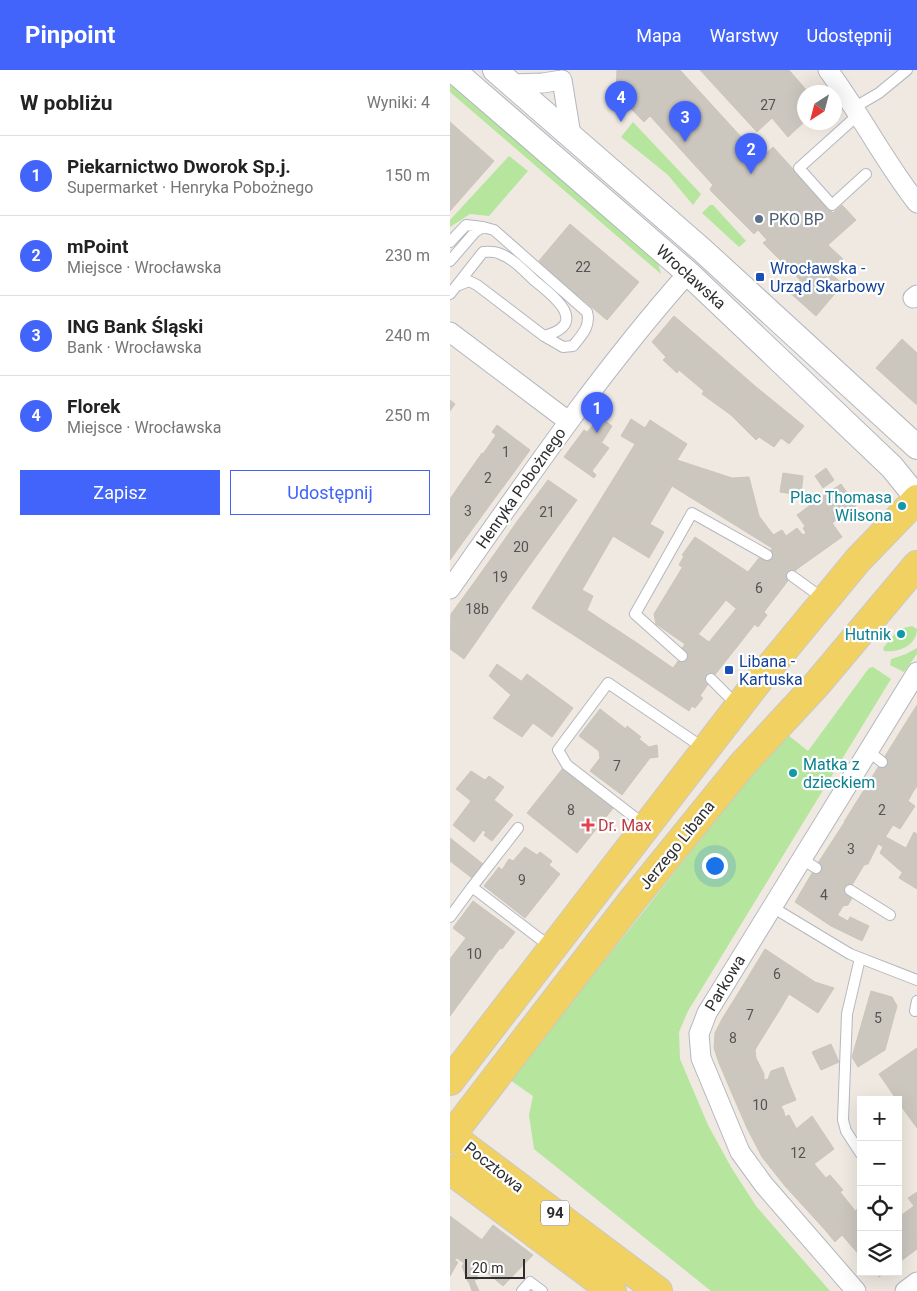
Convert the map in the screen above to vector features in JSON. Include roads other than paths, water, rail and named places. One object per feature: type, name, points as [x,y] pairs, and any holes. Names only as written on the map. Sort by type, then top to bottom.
[{"type":"main road","points":[[450,1081],[738,707],[866,550],[917,498]]},
{"type":"main road","name":"Jerzego Libana","points":[[451,1135],[631,902],[730,780],[817,684],[917,565]]},
{"type":"main road","name":"Pocztowa","points":[[451,1135],[658,1291]]},
{"type":"main road","name":"Pocztowa","points":[[450,1170],[612,1291]]},
{"type":"street","name":"Wrocławska","points":[[452,70],[688,272],[892,467],[917,498]]},
{"type":"street","points":[[828,70],[858,111],[895,175],[917,203]]},
{"type":"street","points":[[503,77],[543,84],[566,75],[570,135]]},
{"type":"street","name":"Wrocławska","points":[[503,77],[701,249],[917,447]]},
{"type":"street","name":"Henryka Pobożnego","points":[[450,589],[568,421],[614,361],[688,272]]},
{"type":"street","points":[[450,332],[568,421]]},
{"type":"street","name":"Parkowa","points":[[856,1291],[743,1158],[734,1140],[700,1052],[699,1034],[702,1024],[772,907],[809,864],[875,756],[917,672]]},
{"type":"street","points":[[905,1291],[917,1282]]},
{"type":"lane","points":[[866,174],[832,205],[799,168],[858,111],[907,70]]},
{"type":"lane","points":[[450,242],[466,225],[494,230],[587,312],[590,320],[574,346],[563,346],[544,336],[477,285],[469,282],[459,284]]},
{"type":"lane","points":[[450,261],[475,232],[483,227]]},
{"type":"lane","points":[[450,294],[483,252],[492,251],[511,260],[551,294],[566,312],[561,329],[544,336]]},
{"type":"lane","points":[[682,656],[635,614],[692,513],[767,555]]},
{"type":"lane","points":[[792,576],[825,600]]},
{"type":"lane","points":[[712,679],[738,707]]},
{"type":"lane","points":[[646,826],[567,765],[558,750],[608,683],[706,749]]},
{"type":"lane","points":[[450,917],[518,828]]},
{"type":"lane","points":[[472,887],[553,948]]},
{"type":"lane","points":[[850,890],[890,915]]},
{"type":"lane","points":[[772,907],[860,958],[917,980]]},
{"type":"lane","points":[[857,1148],[846,1131],[843,1120],[847,1014],[860,958]]},
{"type":"lane","points":[[522,1291],[530,1282],[542,1291]]},
{"type":"place","name":"Florek","points":[[621,122]]},
{"type":"place","name":"ING Bank Śląski","points":[[685,142]]},
{"type":"place","name":"mPoint","points":[[751,174]]},
{"type":"place","name":"PKO BP","points":[[759,219]]},
{"type":"place","name":"Wrocławska - Urząd Skarbowy","points":[[760,277]]},
{"type":"place","name":"Piekarnictwo Dworok Sp.j.","points":[[597,433]]},
{"type":"place","name":"Plac Thomasa Wilsona","points":[[902,506]]},
{"type":"place","name":"Hutnik","points":[[901,634]]},
{"type":"place","name":"Libana - Kartuska","points":[[729,670]]},
{"type":"place","name":"Matka z dzieckiem","points":[[793,773]]},
{"type":"place","name":"Dr. Max","points":[[588,825]]}]
